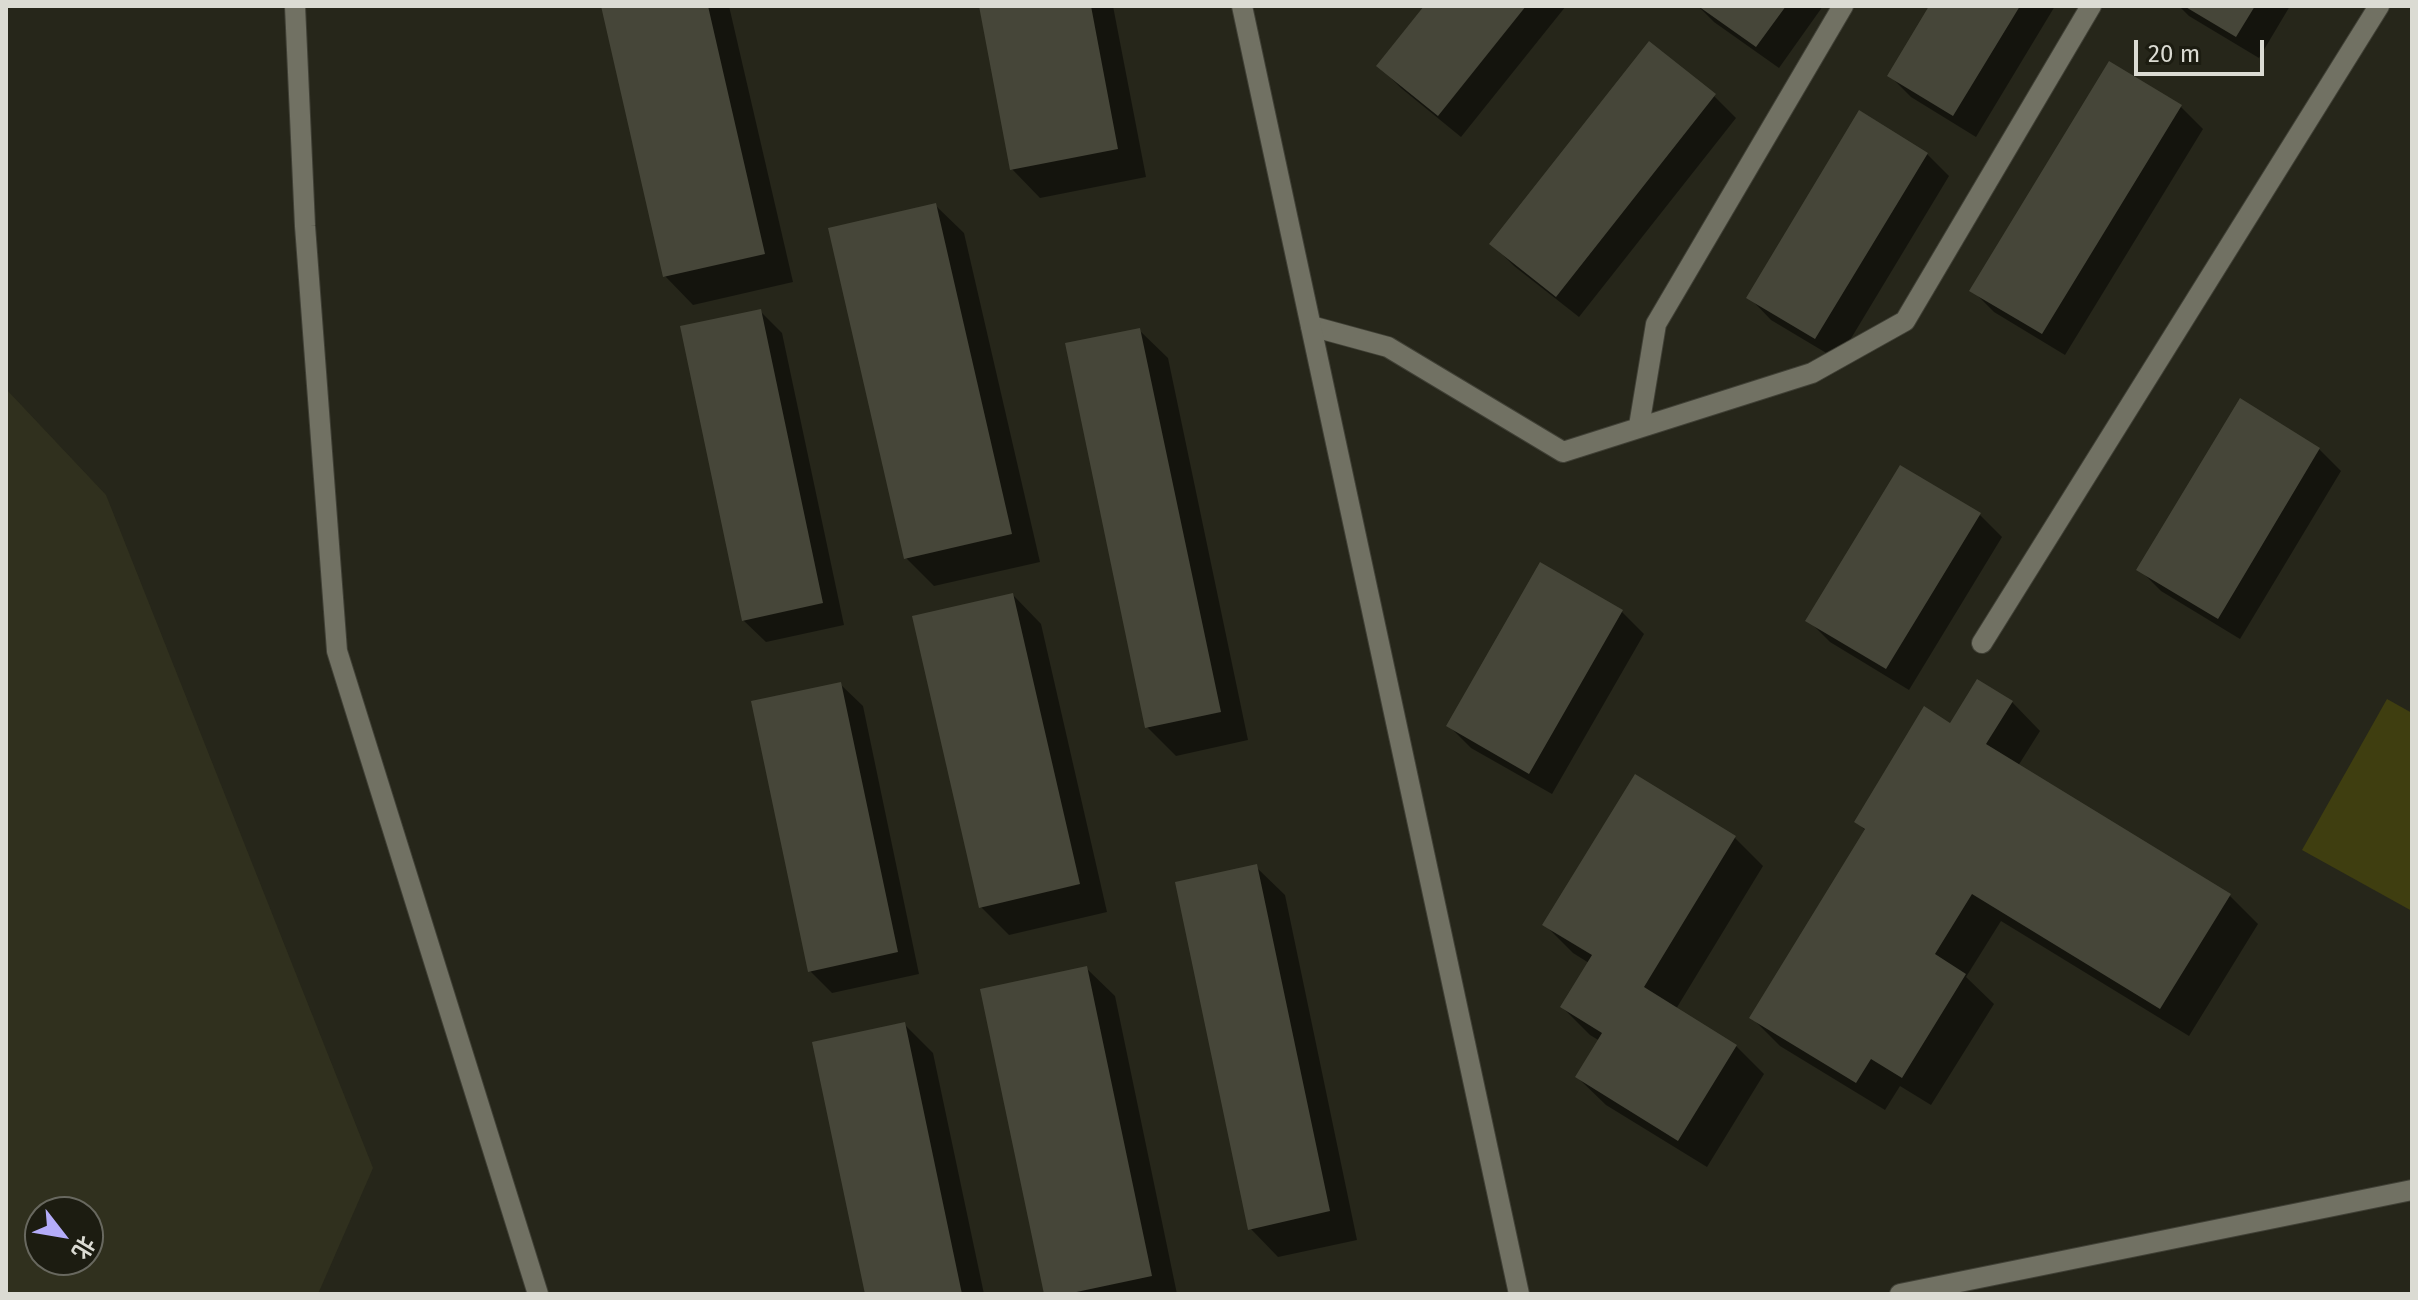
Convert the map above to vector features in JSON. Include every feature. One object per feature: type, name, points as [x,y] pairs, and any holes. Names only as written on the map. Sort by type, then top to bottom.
[{"type":"street","points":[[295,6],[305,226],[337,651],[538,1294]]},
{"type":"street","points":[[1242,6],[1519,1294]]},
{"type":"street","points":[[1639,426],[1656,324],[1843,6]]},
{"type":"street","points":[[1311,326],[1388,347],[1563,452],[1812,373],[1905,321],[2091,6]]},
{"type":"street","points":[[1982,643],[2379,6]]},
{"type":"street","points":[[1900,1294],[2412,1190]]},
{"type":"shaded area","points":[[6,389],[106,495],[373,1168],[318,1294],[6,1294]]},
{"type":"shaded area","points":[[2387,699],[2412,713],[2412,911],[2302,850]]},
{"type":"building","points":[[601,6],[708,6],[765,254],[663,277]]},
{"type":"building","points":[[979,6],[1091,6],[1118,149],[1010,170]]},
{"type":"building","points":[[1424,6],[1526,6],[1438,116],[1376,66]]},
{"type":"building","points":[[1698,6],[1786,6],[1756,47]]},
{"type":"building","points":[[1929,6],[2020,6],[1953,116],[1887,76]]},
{"type":"building","points":[[2184,6],[2255,6],[2236,37]]},
{"type":"building","points":[[1649,41],[1716,94],[1556,297],[1489,244]]},
{"type":"building","points":[[2109,61],[2182,105],[2042,334],[1969,291]]},
{"type":"building","points":[[1859,110],[1928,153],[1815,339],[1746,298]]},
{"type":"building","points":[[936,203],[1012,534],[904,559],[828,228]]},
{"type":"building","points":[[761,309],[823,603],[742,621],[680,326]]},
{"type":"building","points":[[1140,328],[1221,712],[1145,728],[1065,343]]},
{"type":"building","points":[[2240,398],[2320,448],[2218,619],[2136,570]]},
{"type":"building","points":[[1900,465],[1981,513],[1886,669],[1805,621]]},
{"type":"building","points":[[1540,562],[1623,610],[1529,774],[1446,726]]},
{"type":"building","points":[[1013,593],[1080,884],[979,908],[912,616]]},
{"type":"building","points":[[1977,679],[2013,701],[1986,744],[2231,894],[2160,1009],[1972,894],[1935,954],[1966,974],[1902,1078],[1871,1059],[1856,1083],[1749,1018],[1865,829],[1854,822],[1924,706],[1950,723]]},
{"type":"building","points":[[841,682],[898,952],[808,972],[751,701]]},
{"type":"building","points":[[1635,774],[1736,836],[1644,987],[1737,1045],[1678,1141],[1575,1077],[1602,1033],[1560,1007],[1592,955],[1542,925]]},
{"type":"building","points":[[1257,864],[1330,1211],[1248,1230],[1175,882]]},
{"type":"building","points":[[1087,966],[1152,1276],[1067,1294],[1044,1294],[980,989]]},
{"type":"building","points":[[905,1022],[962,1294],[865,1294],[812,1042]]}]
